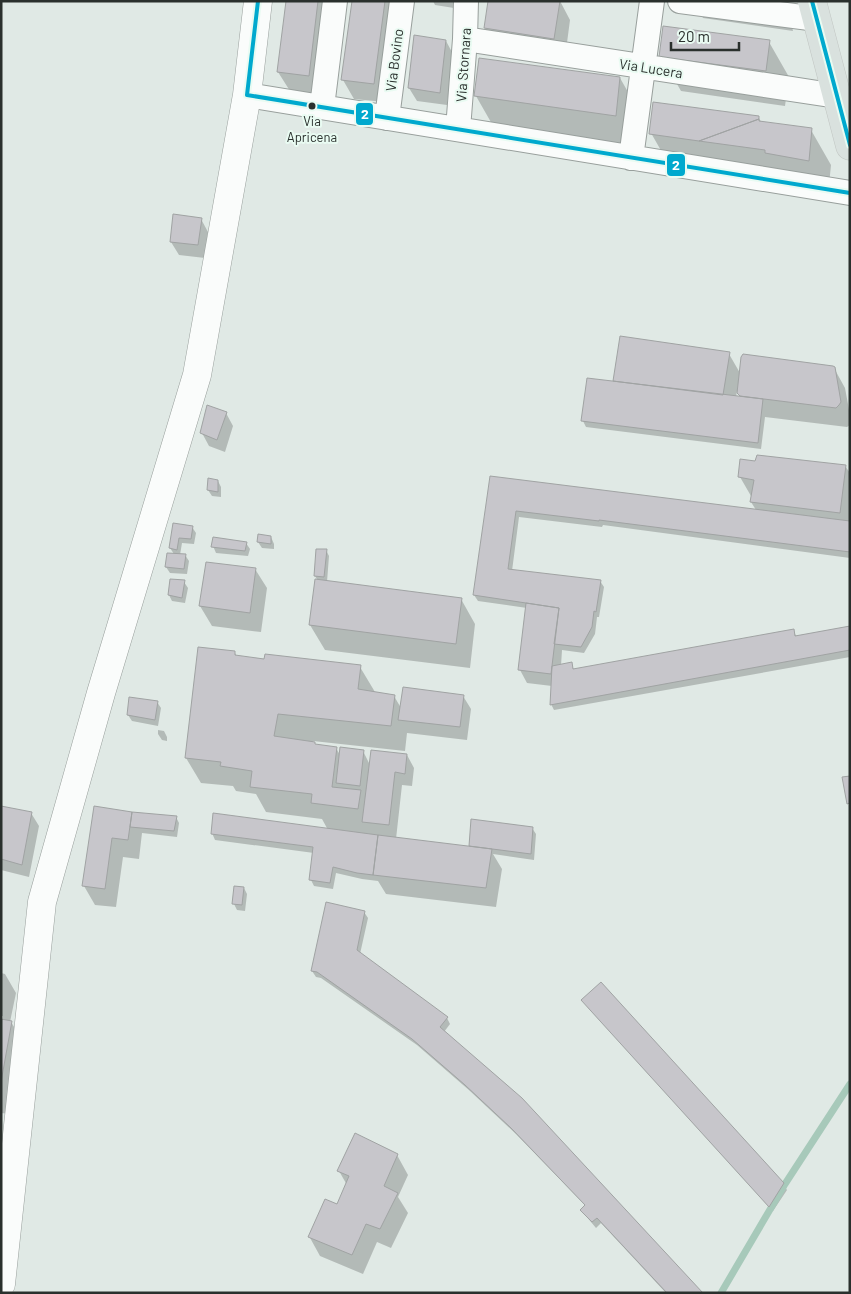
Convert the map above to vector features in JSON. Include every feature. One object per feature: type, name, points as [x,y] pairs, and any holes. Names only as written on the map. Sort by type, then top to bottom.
[{"type":"main road","points":[[815,10],[850,146]]},
{"type":"street","points":[[1,1284],[42,902],[101,693],[197,375],[247,95],[258,1]]},
{"type":"street","points":[[322,107],[335,1]]},
{"type":"street","name":"Via Bovino","points":[[387,118],[402,1]]},
{"type":"street","name":"Via Stornara","points":[[458,129],[466,1]]},
{"type":"street","points":[[631,158],[652,1]]},
{"type":"street","points":[[680,1],[815,10]]},
{"type":"street","name":"Via Lucera","points":[[465,40],[837,96]]},
{"type":"street","points":[[247,95],[850,193]]},
{"type":"building","points":[[286,1],[318,1],[309,76],[277,72]]},
{"type":"building","points":[[352,1],[385,1],[374,84],[341,80]]},
{"type":"building","points":[[488,1],[560,1],[554,39],[484,28]]},
{"type":"building","points":[[663,26],[770,40],[766,71],[659,57]]},
{"type":"building","points":[[414,35],[446,40],[440,93],[408,88]]},
{"type":"building","points":[[479,58],[620,77],[616,116],[474,96]]},
{"type":"building","points":[[653,102],[759,116],[759,119],[699,141],[649,134]]},
{"type":"building","points":[[759,119],[759,121],[812,128],[809,161],[765,153],[765,150],[699,141]]},
{"type":"building","points":[[173,214],[202,218],[198,245],[170,242]]},
{"type":"building","points":[[620,336],[730,352],[723,395],[613,381]]},
{"type":"building","points":[[743,354],[833,366],[835,367],[841,402],[836,408],[740,396],[737,393],[741,357]]},
{"type":"building","points":[[587,378],[763,399],[758,443],[581,421]]},
{"type":"building","points":[[207,405],[227,412],[217,440],[200,433]]},
{"type":"building","points":[[757,455],[846,465],[840,513],[750,502],[754,480],[738,477],[740,459],[755,461]]},
{"type":"building","points":[[490,476],[850,521],[850,552],[516,511],[508,569],[601,580],[592,627],[581,647],[554,644],[559,608],[473,595]]},
{"type":"building","points":[[208,478],[218,480],[218,492],[207,490]]},
{"type":"building","points":[[173,523],[193,526],[191,539],[179,538],[177,550],[169,548]]},
{"type":"building","points":[[258,534],[271,536],[271,544],[257,542]]},
{"type":"building","points":[[213,537],[247,542],[245,551],[211,547]]},
{"type":"building","points":[[316,549],[327,549],[324,577],[314,576]]},
{"type":"building","points":[[167,553],[186,554],[184,569],[165,567]]},
{"type":"building","points":[[206,562],[256,568],[250,613],[199,606]]},
{"type":"building","points":[[170,579],[185,580],[182,598],[168,595]]},
{"type":"building","points":[[315,579],[462,598],[456,644],[309,625]]},
{"type":"building","points":[[526,603],[559,608],[551,674],[518,670]]},
{"type":"building","points":[[850,626],[850,650],[550,705],[552,666],[572,662],[573,669],[794,629],[795,636]]},
{"type":"building","points":[[198,647],[235,651],[235,655],[264,659],[265,654],[361,665],[358,689],[395,695],[391,726],[278,714],[274,736],[337,747],[332,787],[361,790],[358,809],[311,803],[312,794],[250,787],[252,771],[220,766],[221,762],[185,758]]},
{"type":"building","points":[[403,687],[464,695],[460,727],[398,720]]},
{"type":"building","points":[[129,697],[158,701],[155,720],[127,715]]},
{"type":"building","points":[[340,747],[364,750],[360,786],[336,783]]},
{"type":"building","points":[[371,750],[407,754],[405,774],[395,772],[389,825],[362,822]]},
{"type":"building","points":[[850,776],[850,803],[847,804],[842,777]]},
{"type":"building","points":[[1,806],[32,812],[22,865],[1,859]]},
{"type":"building","points":[[94,806],[132,812],[128,840],[112,838],[105,889],[82,886]]},
{"type":"building","points":[[132,812],[177,816],[174,831],[130,827]]},
{"type":"building","points":[[213,813],[378,835],[373,875],[333,867],[330,883],[309,880],[313,847],[211,834]]},
{"type":"building","points":[[471,819],[533,827],[531,854],[469,846]]},
{"type":"building","points":[[378,835],[492,849],[486,888],[373,875]]},
{"type":"building","points":[[234,886],[244,887],[242,905],[232,904]]},
{"type":"building","points":[[326,902],[365,911],[357,950],[448,1017],[440,1027],[522,1098],[703,1293],[667,1293],[597,1218],[592,1222],[580,1210],[585,1205],[511,1128],[465,1085],[412,1039],[317,972],[311,971]]},
{"type":"building","points":[[601,982],[784,1183],[769,1207],[581,1000]]},
{"type":"building","points":[[1,1019],[12,1021],[1,1082]]},
{"type":"building","points":[[355,1133],[398,1154],[384,1186],[398,1193],[380,1229],[366,1224],[352,1255],[308,1237],[325,1199],[337,1204],[349,1176],[337,1171]]},
{"type":"waterway","points":[[721,1293],[785,1184],[850,1084]]},
{"type":"transit line","name":"2","points":[[258,1],[247,95],[850,193]]},
{"type":"transit line","name":"2","points":[[812,1],[850,145]]},
{"type":"place","name":"Via Apricena","points":[[312,106]]}]
